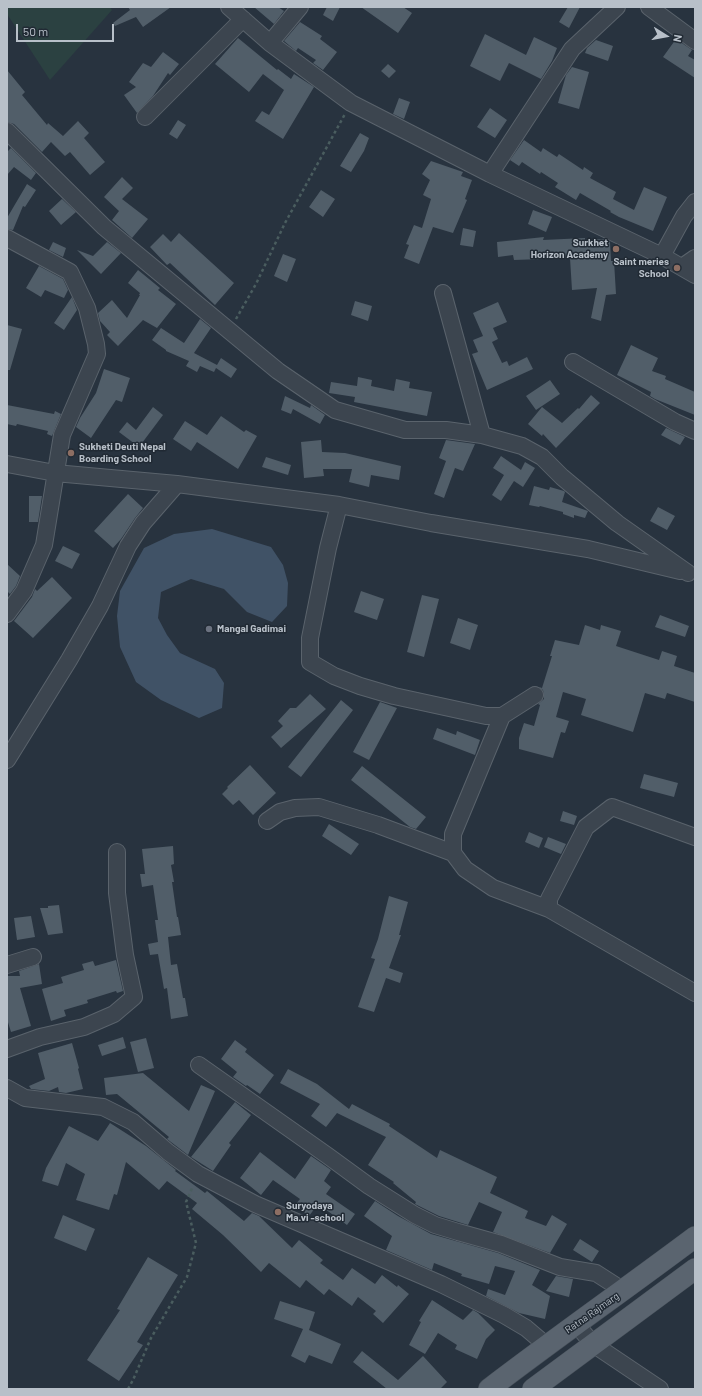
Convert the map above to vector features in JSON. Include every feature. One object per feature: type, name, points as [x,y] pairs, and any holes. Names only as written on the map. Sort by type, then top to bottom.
[{"type":"main road","name":"Ratna Rajmarg","points":[[489,1389],[546,1345],[624,1291],[695,1237]]},
{"type":"main road","points":[[533,1389],[695,1269]]},
{"type":"street","points":[[229,7],[270,43],[351,103],[490,174],[662,256],[688,271],[695,258]]},
{"type":"street","points":[[270,43],[300,7]]},
{"type":"street","points":[[490,174],[572,49],[617,7]]},
{"type":"street","points":[[649,7],[695,41]]},
{"type":"street","points":[[145,116],[243,19]]},
{"type":"street","points":[[7,131],[104,227],[278,371],[336,410],[405,430],[446,430],[482,436],[522,446],[542,457],[562,477],[617,523],[692,575]]},
{"type":"street","points":[[662,256],[684,216],[695,202]]},
{"type":"street","points":[[7,238],[70,272],[87,308],[97,354],[62,435],[44,545],[24,591],[7,614]]},
{"type":"street","points":[[443,293],[482,436]]},
{"type":"street","points":[[573,362],[675,422],[695,430]]},
{"type":"street","points":[[7,464],[55,473],[176,484],[339,505],[431,523],[588,549],[692,575]]},
{"type":"street","points":[[7,760],[69,660],[100,606],[128,546],[143,524],[176,484]]},
{"type":"street","points":[[339,505],[328,548],[310,638],[310,662],[334,676],[360,686],[394,696],[486,716],[502,716],[535,695]]},
{"type":"street","points":[[453,853],[453,834],[502,716]]},
{"type":"street","points":[[267,821],[280,812],[295,808],[319,807],[370,823],[453,853],[466,869],[493,888],[549,909],[695,993]]},
{"type":"street","points":[[549,909],[549,899],[586,827],[612,807],[695,837]]},
{"type":"street","points":[[7,1049],[40,1037],[84,1027],[114,1014],[134,997],[125,955],[117,893],[117,852]]},
{"type":"street","points":[[7,965],[33,957]]},
{"type":"street","points":[[199,1065],[369,1186],[415,1216],[435,1225],[501,1244],[560,1266],[596,1273],[624,1291]]},
{"type":"street","points":[[7,1088],[25,1098],[103,1107],[133,1122],[168,1152],[198,1174],[255,1204],[441,1284],[504,1315],[526,1328],[546,1345]]},
{"type":"street","points":[[576,1324],[592,1344],[660,1389]]},
{"type":"path","points":[[230,330],[256,284],[285,223],[351,103]]},
{"type":"path","points":[[128,1389],[151,1338],[187,1277],[196,1243],[186,1202],[198,1174]]},
{"type":"green space","points":[[7,7],[110,7],[112,10],[50,80],[7,14]]},
{"type":"water","points":[[212,529],[271,547],[283,565],[288,583],[287,606],[272,622],[247,612],[224,589],[191,579],[161,592],[158,618],[167,635],[180,653],[215,669],[224,683],[222,708],[199,718],[161,700],[136,682],[120,647],[117,616],[120,591],[144,548],[174,534]]},
{"type":"building","points":[[128,7],[171,7],[143,27],[136,17],[115,26],[113,23],[130,10]]},
{"type":"building","points":[[254,7],[278,7],[284,11],[274,24]]},
{"type":"building","points":[[327,7],[340,7],[333,21],[323,15]]},
{"type":"building","points":[[361,7],[403,7],[412,13],[398,33]]},
{"type":"building","points":[[568,7],[580,7],[569,28],[559,22]]},
{"type":"building","points":[[300,22],[322,36],[320,39],[337,52],[323,70],[313,63],[316,60],[298,48],[296,51],[284,41]]},
{"type":"building","points":[[485,34],[526,55],[534,37],[557,48],[552,61],[541,79],[509,63],[500,81],[470,66]]},
{"type":"building","points":[[238,38],[277,70],[278,69],[291,79],[294,74],[314,87],[283,139],[255,121],[262,111],[269,115],[284,90],[263,74],[249,92],[215,64]]},
{"type":"building","points":[[676,39],[692,50],[688,56],[695,60],[695,78],[663,57]]},
{"type":"building","points":[[596,40],[613,46],[608,61],[585,53],[587,48]]},
{"type":"building","points":[[163,52],[179,64],[170,75],[168,73],[153,96],[137,113],[124,95],[136,87],[129,82],[143,63],[151,67]]},
{"type":"building","points":[[388,64],[396,71],[389,78],[381,71]]},
{"type":"building","points":[[572,67],[589,72],[579,109],[558,103],[566,75]]},
{"type":"building","points":[[7,70],[25,92],[22,95],[47,125],[48,123],[63,136],[78,121],[89,133],[84,138],[105,162],[90,175],[70,152],[65,156],[51,142],[42,152],[14,124],[7,122]]},
{"type":"building","points":[[399,98],[410,102],[404,119],[393,114]]},
{"type":"building","points":[[490,108],[507,120],[495,138],[477,127]]},
{"type":"building","points":[[178,120],[186,125],[177,139],[169,134]]},
{"type":"building","points":[[360,133],[369,138],[364,151],[351,172],[340,166]]},
{"type":"building","points":[[524,140],[541,152],[543,148],[557,157],[559,154],[583,170],[584,167],[593,173],[590,178],[616,192],[613,199],[634,210],[644,187],[667,197],[653,231],[619,217],[580,193],[576,200],[555,187],[558,183],[541,172],[540,174],[522,162],[519,166],[510,160]]},
{"type":"building","points":[[11,148],[36,173],[31,180],[14,167],[7,175],[7,152]]},
{"type":"building","points":[[431,161],[463,172],[461,176],[472,180],[465,199],[467,200],[453,233],[433,227],[419,264],[404,258],[409,245],[406,244],[414,225],[422,228],[431,199],[423,195],[430,180],[422,174]]},
{"type":"building","points":[[122,177],[133,188],[122,199],[148,219],[132,238],[112,220],[119,211],[104,197]]},
{"type":"building","points":[[27,184],[36,190],[25,207],[23,206],[13,230],[7,229],[7,218]]},
{"type":"building","points":[[321,190],[335,199],[323,217],[309,207]]},
{"type":"building","points":[[62,199],[76,212],[61,225],[49,211]]},
{"type":"building","points":[[533,210],[552,217],[546,232],[528,224]]},
{"type":"building","points":[[463,228],[476,231],[473,247],[460,245]]},
{"type":"building","points":[[179,233],[234,283],[215,305],[170,263],[167,265],[150,247],[163,234],[171,242]]},
{"type":"building","points":[[544,237],[543,240],[585,238],[585,240],[605,239],[610,242],[611,261],[614,261],[616,294],[606,295],[601,321],[591,318],[597,288],[572,290],[570,258],[514,260],[513,255],[498,257],[497,242]]},
{"type":"building","points":[[53,242],[66,248],[63,257],[49,250]]},
{"type":"building","points":[[107,242],[121,253],[101,274],[77,250],[93,256]]},
{"type":"building","points":[[283,254],[296,259],[287,282],[274,276]]},
{"type":"building","points":[[39,266],[63,279],[68,290],[64,298],[45,290],[41,297],[26,288]]},
{"type":"building","points":[[138,270],[160,288],[158,290],[176,304],[157,328],[143,320],[118,346],[107,335],[110,332],[100,321],[98,313],[112,300],[127,318],[140,295],[140,293],[128,283]]},
{"type":"building","points":[[72,297],[77,310],[64,330],[54,323]]},
{"type":"building","points":[[355,301],[372,306],[368,321],[351,315]]},
{"type":"building","points":[[498,302],[507,322],[493,328],[498,339],[492,342],[502,363],[507,361],[509,366],[527,357],[533,369],[487,390],[472,354],[478,352],[473,340],[483,336],[473,313]]},
{"type":"building","points":[[200,319],[211,328],[194,353],[217,365],[221,358],[237,369],[231,378],[216,368],[214,372],[200,366],[197,372],[186,366],[189,361],[166,351],[152,340],[161,328],[184,343]]},
{"type":"building","points":[[7,325],[22,329],[10,370],[7,370]]},
{"type":"building","points":[[631,345],[658,358],[652,371],[666,376],[665,379],[695,392],[695,415],[655,399],[650,396],[651,392],[617,375]]},
{"type":"building","points":[[104,369],[130,378],[122,402],[116,400],[91,438],[76,427],[96,393]]},
{"type":"building","points":[[358,377],[372,380],[371,386],[394,391],[396,379],[410,382],[409,388],[432,392],[427,416],[354,402],[355,397],[329,393],[331,382],[357,386]]},
{"type":"building","points":[[550,380],[560,394],[536,410],[526,396]]},
{"type":"building","points":[[591,395],[600,403],[556,448],[543,434],[542,436],[528,424],[542,407],[562,423],[578,408],[579,409]]},
{"type":"building","points":[[285,396],[310,408],[311,405],[325,415],[320,424],[293,409],[291,414],[281,410]]},
{"type":"building","points":[[7,405],[54,414],[55,411],[61,414],[52,436],[47,434],[48,431],[17,424],[16,426],[7,424]]},
{"type":"building","points":[[153,407],[163,415],[139,447],[119,432],[127,422],[136,430]]},
{"type":"building","points":[[221,416],[244,432],[246,430],[257,436],[238,469],[197,442],[191,451],[173,439],[185,421],[207,435]]},
{"type":"building","points":[[666,428],[685,437],[680,445],[661,435]]},
{"type":"building","points":[[321,440],[322,452],[345,453],[401,466],[399,480],[371,475],[369,487],[349,482],[352,469],[323,469],[324,476],[304,478],[301,442]]},
{"type":"building","points":[[446,440],[475,444],[463,471],[455,468],[444,498],[434,494],[446,461],[439,458]]},
{"type":"building","points":[[501,456],[521,470],[525,462],[535,468],[523,487],[514,481],[501,501],[492,495],[504,475],[493,468]]},
{"type":"building","points":[[266,457],[291,465],[288,475],[262,467]]},
{"type":"building","points":[[534,486],[549,490],[550,487],[564,491],[562,502],[588,511],[585,518],[574,515],[574,518],[563,514],[563,512],[540,506],[529,505]]},
{"type":"building","points":[[128,494],[143,508],[113,548],[94,531]]},
{"type":"building","points":[[29,496],[42,496],[38,522],[29,522]]},
{"type":"building","points":[[658,507],[675,516],[667,530],[650,521]]},
{"type":"building","points":[[63,546],[80,554],[72,569],[55,561]]},
{"type":"building","points":[[7,564],[20,576],[16,586],[10,594],[7,591]]},
{"type":"building","points":[[52,577],[72,598],[33,638],[14,621],[32,597],[35,589],[37,591]]},
{"type":"building","points":[[361,591],[384,599],[377,620],[354,612]]},
{"type":"building","points":[[422,595],[439,599],[424,657],[407,652]]},
{"type":"building","points":[[660,615],[689,626],[685,637],[655,627]]},
{"type":"building","points":[[458,618],[478,625],[470,650],[450,643]]},
{"type":"building","points":[[585,625],[600,630],[601,625],[621,631],[616,646],[659,660],[662,651],[677,656],[674,666],[695,673],[695,702],[667,693],[665,699],[645,693],[633,732],[581,715],[586,699],[563,692],[556,717],[569,721],[565,733],[561,732],[553,758],[519,749],[519,738],[524,723],[534,726],[540,705],[538,704],[544,699],[543,690],[539,687],[542,688],[552,656],[550,656],[555,640],[579,645]]},
{"type":"building","points":[[310,694],[326,709],[281,748],[271,737],[283,726],[278,721],[290,708],[296,708]]},
{"type":"building","points":[[341,700],[353,710],[301,777],[288,767]]},
{"type":"building","points":[[380,702],[397,708],[369,760],[353,752]]},
{"type":"building","points":[[437,728],[456,735],[457,731],[480,740],[475,755],[433,739]]},
{"type":"building","points":[[250,765],[276,793],[253,815],[239,800],[233,805],[222,794],[228,788],[227,787]]},
{"type":"building","points":[[362,766],[426,817],[416,829],[410,827],[351,780]]},
{"type":"building","points":[[644,774],[678,783],[674,797],[640,788]]},
{"type":"building","points":[[563,811],[577,816],[574,825],[560,821]]},
{"type":"building","points":[[329,824],[359,844],[351,855],[322,836]]},
{"type":"building","points":[[529,832],[543,838],[539,848],[525,842]]},
{"type":"building","points":[[548,837],[566,844],[561,854],[544,847]]},
{"type":"building","points":[[173,846],[174,864],[171,865],[174,882],[172,882],[181,935],[168,937],[171,965],[177,964],[188,1016],[171,1019],[167,988],[164,989],[158,954],[150,955],[148,944],[158,942],[155,920],[158,920],[153,885],[142,887],[140,874],[145,874],[142,849]]},
{"type":"building","points":[[389,896],[408,902],[399,935],[401,935],[389,968],[403,973],[400,983],[386,978],[374,1012],[358,1007],[375,959],[371,958],[378,939]]},
{"type":"building","points":[[59,905],[63,933],[48,935],[40,908],[48,908],[48,906]]},
{"type":"building","points":[[31,916],[35,937],[17,940],[14,918]]},
{"type":"building","points":[[116,960],[123,991],[117,993],[116,991],[87,1000],[88,1003],[64,1010],[66,1016],[51,1021],[42,989],[63,983],[61,977],[84,970],[82,964],[93,961],[95,966]]},
{"type":"building","points":[[39,964],[42,984],[20,988],[31,1026],[11,1032],[7,1019],[7,976],[20,976],[19,971]]},
{"type":"building","points":[[123,1037],[126,1048],[102,1056],[98,1045]]},
{"type":"building","points":[[146,1038],[154,1068],[138,1072],[130,1042]]},
{"type":"building","points":[[235,1040],[247,1049],[245,1052],[274,1075],[260,1094],[233,1077],[237,1072],[221,1059]]},
{"type":"building","points":[[72,1043],[83,1089],[66,1093],[59,1092],[58,1087],[49,1091],[31,1089],[29,1086],[45,1079],[38,1053]]},
{"type":"building","points":[[288,1069],[317,1084],[349,1109],[352,1104],[390,1124],[389,1126],[437,1158],[440,1150],[497,1177],[490,1193],[528,1211],[525,1218],[546,1226],[552,1215],[567,1224],[550,1253],[493,1232],[502,1212],[479,1202],[468,1225],[439,1216],[415,1204],[416,1202],[393,1183],[394,1182],[368,1165],[386,1137],[337,1113],[326,1127],[311,1116],[320,1104],[280,1083]]},
{"type":"building","points":[[143,1073],[189,1111],[201,1085],[215,1091],[188,1155],[167,1139],[169,1137],[117,1094],[106,1095],[104,1078]]},
{"type":"building","points":[[235,1102],[251,1115],[229,1143],[231,1145],[213,1171],[191,1157]]},
{"type":"building","points":[[110,1123],[146,1146],[176,1170],[175,1171],[205,1193],[207,1191],[244,1221],[252,1213],[259,1216],[292,1248],[299,1240],[323,1260],[320,1263],[343,1280],[352,1268],[375,1284],[382,1275],[409,1294],[383,1323],[373,1314],[376,1311],[358,1297],[352,1306],[329,1289],[324,1295],[306,1280],[300,1288],[269,1263],[261,1272],[223,1235],[192,1209],[197,1203],[167,1181],[159,1190],[126,1162],[117,1195],[114,1194],[109,1210],[76,1200],[85,1174],[66,1163],[58,1186],[42,1181],[46,1168],[69,1126],[98,1141]]},
{"type":"building","points":[[260,1152],[295,1179],[311,1156],[331,1170],[324,1181],[331,1187],[326,1194],[355,1214],[347,1225],[318,1204],[309,1216],[295,1205],[300,1199],[273,1180],[261,1195],[240,1178]]},
{"type":"building","points":[[375,1201],[398,1216],[431,1234],[498,1253],[540,1270],[532,1285],[550,1296],[545,1319],[519,1313],[486,1296],[488,1289],[505,1295],[515,1271],[495,1266],[489,1284],[461,1276],[462,1274],[434,1263],[432,1270],[386,1250],[392,1236],[364,1216]]},
{"type":"building","points":[[63,1215],[95,1229],[86,1251],[54,1238]]},
{"type":"building","points":[[580,1239],[599,1251],[592,1262],[573,1250]]},
{"type":"building","points":[[148,1257],[178,1275],[137,1342],[143,1345],[119,1381],[87,1360],[120,1310],[117,1309]]},
{"type":"building","points":[[556,1276],[573,1279],[569,1297],[546,1291]]},
{"type":"building","points":[[432,1300],[463,1320],[473,1310],[495,1330],[486,1339],[477,1359],[455,1349],[457,1345],[438,1333],[425,1354],[409,1345],[421,1322],[419,1321]]},
{"type":"building","points":[[280,1301],[315,1312],[309,1330],[341,1344],[332,1364],[309,1355],[305,1363],[291,1356],[303,1329],[274,1319]]},
{"type":"building","points":[[362,1351],[398,1380],[423,1356],[447,1382],[440,1389],[387,1389],[353,1362]]},
{"type":"place","name":"Surkhet Horizon Academy","points":[[616,249]]},
{"type":"place","name":"Saint meries School","points":[[677,268]]},
{"type":"place","name":"Sukheti Deuti Nepal Boarding School","points":[[71,453]]},
{"type":"place","name":"Mangal Gadimai","points":[[209,629]]},
{"type":"place","name":"Suryodaya Ma.vi -school","points":[[278,1212]]}]
